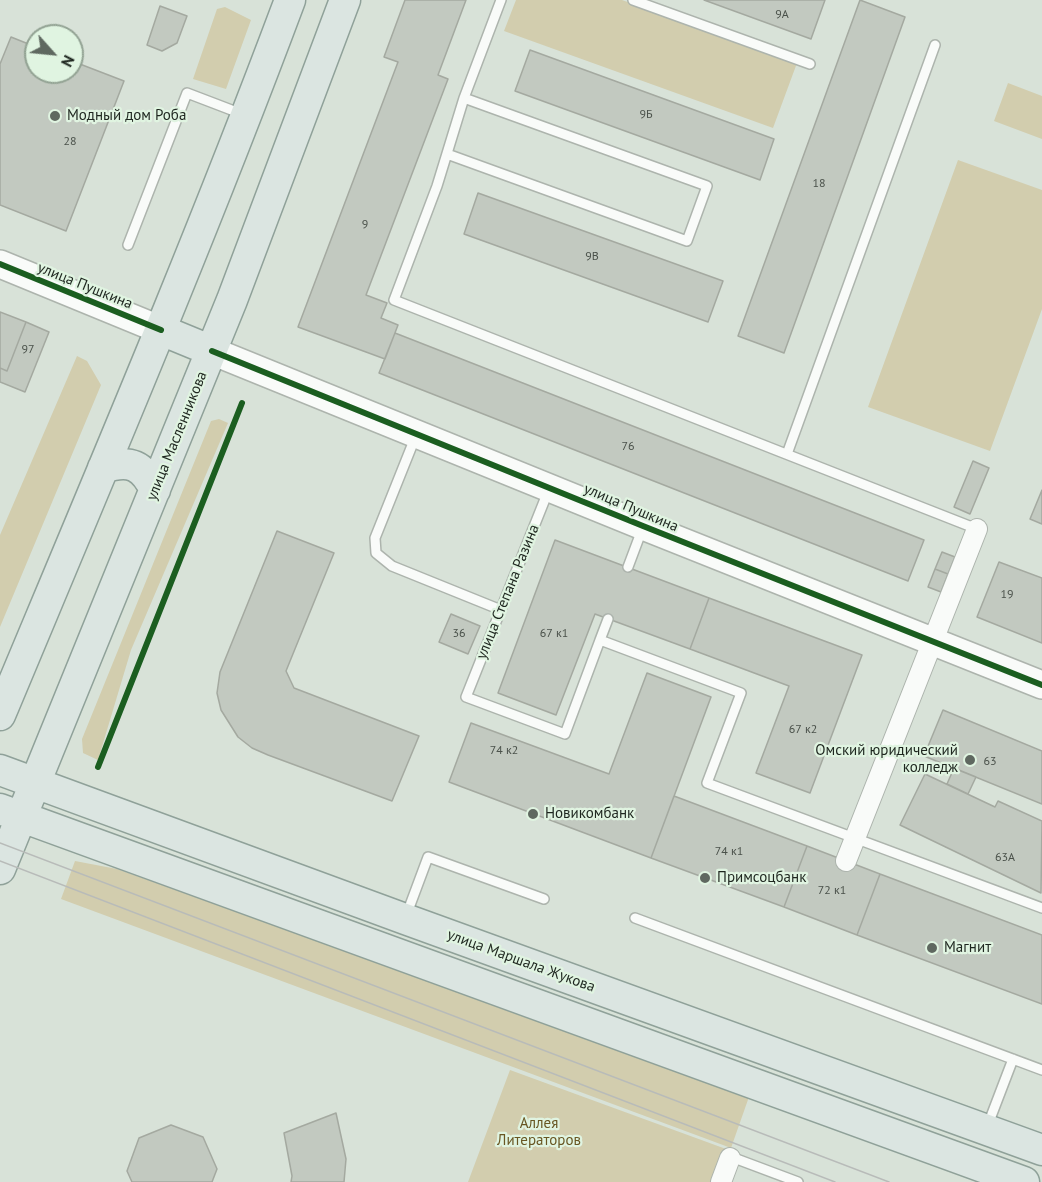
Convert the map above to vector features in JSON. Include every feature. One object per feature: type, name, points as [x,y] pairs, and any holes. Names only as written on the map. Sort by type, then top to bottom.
[{"type":"main road","points":[[0,715],[161,330],[247,116],[290,0]]},
{"type":"main road","name":"улица Масленникова","points":[[0,869],[10,812],[35,783],[212,351],[345,0]]},
{"type":"main road","name":"улица Пушкина","points":[[161,330],[212,351]]},
{"type":"main road","points":[[104,468],[121,463],[134,465],[145,472],[155,490]]},
{"type":"main road","name":"улица Маршала Жукова","points":[[0,770],[1042,1150]]},
{"type":"main road","points":[[0,790],[35,783]]},
{"type":"main road","points":[[10,812],[1024,1182]]},
{"type":"street","name":"улица Пушкина","points":[[0,264],[161,330]]},
{"type":"street","name":"улица Пушкина","points":[[212,351],[1042,685]]},
{"type":"street","points":[[846,861],[977,529]]},
{"type":"street","points":[[721,1182],[730,1158]]},
{"type":"lane","points":[[501,0],[464,98],[447,154],[394,300],[977,529]]},
{"type":"lane","points":[[633,0],[810,64]]},
{"type":"lane","points":[[787,454],[935,45]]},
{"type":"lane","points":[[128,245],[187,93],[247,116]]},
{"type":"lane","points":[[447,154],[687,241],[707,186],[464,98]]},
{"type":"lane","points":[[417,433],[375,538],[376,553],[392,566],[501,610]]},
{"type":"lane","name":"улица Степана Разина","points":[[550,487],[466,697],[565,734],[600,640]]},
{"type":"lane","points":[[628,567],[643,526]]},
{"type":"lane","points":[[608,619],[600,640],[741,693],[707,783],[1042,908]]},
{"type":"lane","points":[[405,919],[428,857],[544,899]]},
{"type":"lane","points":[[635,918],[1042,1070]]},
{"type":"lane","points":[[986,1129],[1013,1059]]},
{"type":"lane","points":[[730,1158],[798,1182]]},
{"type":"green space","points":[[516,0],[622,0],[797,63],[773,128],[504,31]]},
{"type":"green space","points":[[225,7],[251,20],[226,89],[193,79],[217,9]]},
{"type":"green space","points":[[1008,83],[1042,96],[1042,139],[994,121]]},
{"type":"green space","points":[[958,160],[1042,190],[1042,309],[990,451],[868,407]]},
{"type":"green space","points":[[77,356],[87,361],[101,385],[0,627],[0,535]]},
{"type":"green space","points":[[219,419],[228,423],[131,650],[98,760],[83,753],[82,739],[211,421]]},
{"type":"green space","points":[[75,861],[117,869],[750,1094],[731,1148],[61,899]]},
{"type":"green space","name":"Аллея Литераторов","points":[[510,1070],[726,1149],[712,1182],[468,1182]]},
{"type":"building","points":[[405,0],[466,0],[438,75],[448,79],[366,295],[387,303],[381,318],[398,325],[385,359],[298,327],[398,62],[384,57]]},
{"type":"building","points":[[704,0],[825,0],[811,39]]},
{"type":"building","points":[[860,0],[905,17],[784,353],[738,336]]},
{"type":"building","points":[[160,6],[187,16],[177,43],[162,51],[147,45]]},
{"type":"building","name":"Модный дом Роба","points":[[11,37],[24,42],[24,84],[84,84],[84,66],[124,81],[66,231],[0,205],[0,64]]},
{"type":"building","points":[[530,50],[774,139],[760,180],[515,91]]},
{"type":"building","points":[[478,193],[723,281],[708,322],[464,234]]},
{"type":"building","points":[[0,312],[26,322],[7,371],[0,368]]},
{"type":"building","points":[[26,322],[49,332],[25,392],[0,382],[0,368],[7,371]]},
{"type":"building","points":[[395,333],[924,540],[908,581],[379,373]]},
{"type":"building","points":[[973,461],[989,468],[970,514],[954,507]]},
{"type":"building","points":[[1042,490],[1042,524],[1030,519]]},
{"type":"building","points":[[277,531],[334,553],[286,671],[294,688],[419,736],[392,801],[252,748],[238,737],[221,710],[217,693],[220,672]]},
{"type":"building","points":[[555,540],[709,598],[690,649],[595,614],[556,715],[498,693]]},
{"type":"building","points":[[942,552],[955,557],[948,574],[935,569]]},
{"type":"building","points":[[999,562],[1042,578],[1042,643],[977,617]]},
{"type":"building","points":[[935,569],[948,574],[941,592],[928,587]]},
{"type":"building","points":[[709,598],[862,655],[810,793],[756,773],[789,686],[690,649]]},
{"type":"building","points":[[451,614],[480,626],[468,654],[439,642]]},
{"type":"building","points":[[647,673],[711,697],[651,858],[449,782],[471,723],[609,774]]},
{"type":"building","points":[[943,710],[1042,751],[1042,804],[924,756]]},
{"type":"building","points":[[954,768],[976,777],[968,794],[947,784]]},
{"type":"building","points":[[925,774],[995,807],[998,801],[1042,821],[1041,893],[900,825]]},
{"type":"building","points":[[674,796],[807,846],[784,907],[651,858]]},
{"type":"building","points":[[807,846],[880,874],[857,935],[784,907]]},
{"type":"building","points":[[880,874],[1042,935],[1042,1004],[857,935]]},
{"type":"building","points":[[336,1113],[346,1159],[344,1182],[291,1182],[292,1176],[284,1133]]},
{"type":"building","points":[[171,1125],[203,1137],[217,1169],[212,1182],[132,1182],[127,1171],[139,1138]]},
{"type":"tram line","points":[[0,843],[889,1182]]},
{"type":"tram line","points":[[0,861],[835,1182]]},
{"type":"cycle path","points":[[0,264],[161,330]]},
{"type":"cycle path","points":[[212,351],[1042,685]]},
{"type":"cycle path","points":[[98,767],[242,403]]},
{"type":"place","name":"Модный дом Роба","points":[[55,116]]},
{"type":"place","name":"Омский юридический колледж","points":[[970,760]]},
{"type":"place","name":"Новикомбанк","points":[[533,814]]},
{"type":"place","name":"Примсоцбанк","points":[[705,878]]},
{"type":"place","name":"Магнит","points":[[932,948]]}]
